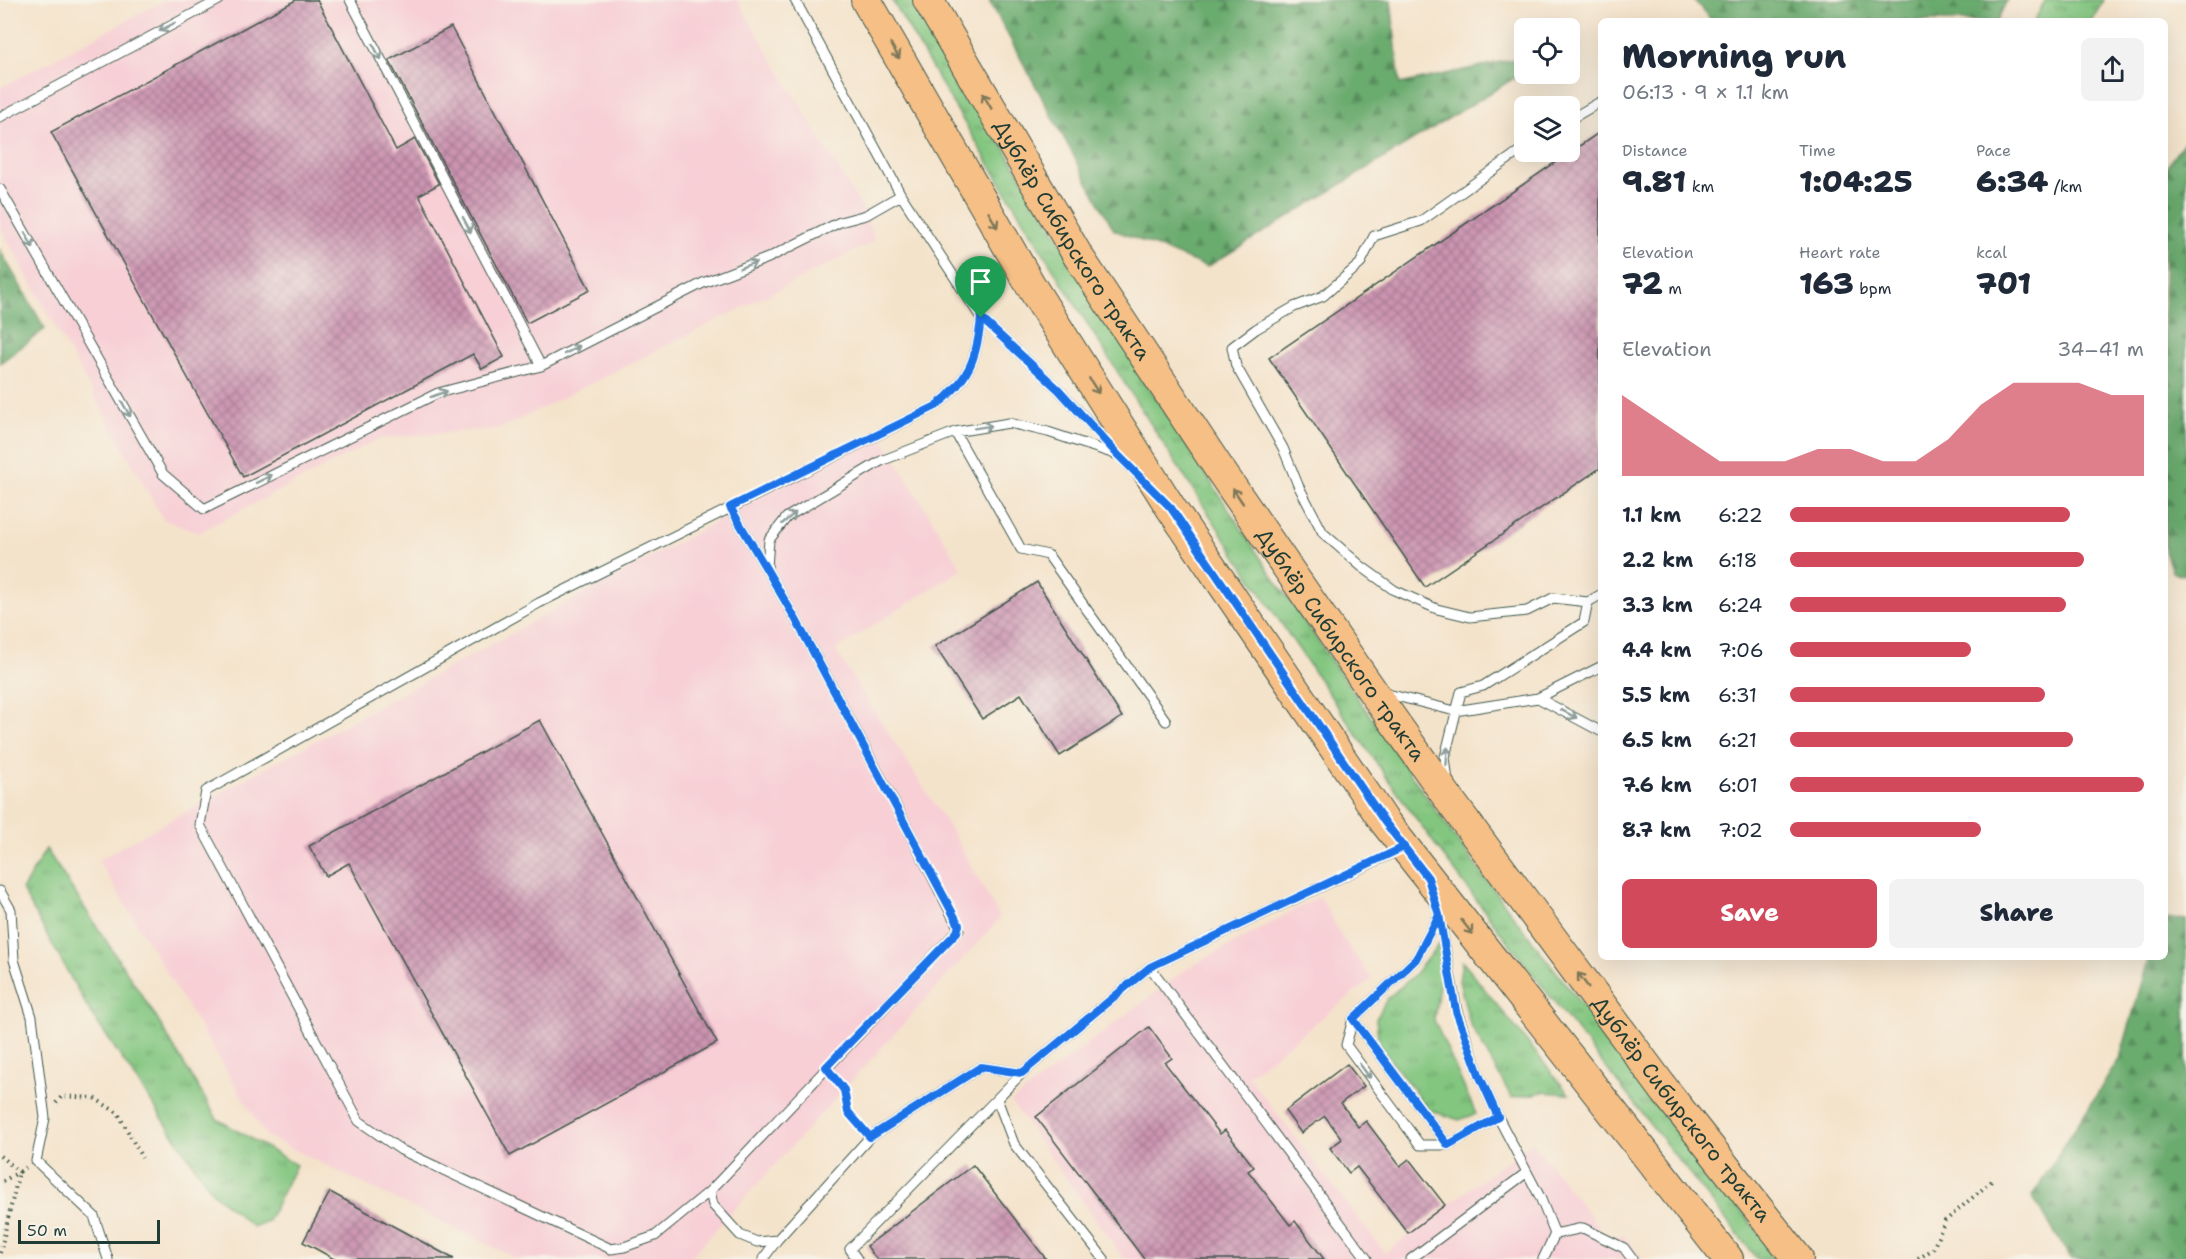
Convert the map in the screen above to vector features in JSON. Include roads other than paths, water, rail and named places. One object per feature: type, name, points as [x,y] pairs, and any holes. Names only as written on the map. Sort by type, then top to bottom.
[{"type":"main road","points":[[866,0],[1031,286],[1171,508],[1384,821],[1728,1259]]},
{"type":"main road","name":"Дублёр Сибирского тракта","points":[[928,0],[1078,256],[1220,470],[1371,689],[1451,802],[1666,1092],[1798,1259]]},
{"type":"lane","points":[[0,117],[219,0]]},
{"type":"lane","points":[[350,0],[540,366]]},
{"type":"lane","points":[[795,0],[901,195],[981,318],[1059,390],[1118,455],[1171,508]]},
{"type":"lane","points":[[1580,114],[1598,103]]},
{"type":"lane","points":[[1514,155],[1420,221],[1374,236],[1360,264],[1323,296],[1294,307],[1256,329],[1232,347],[1236,366],[1283,448],[1298,485],[1323,533],[1394,590],[1437,609],[1470,617],[1527,611],[1553,598],[1588,602],[1598,596]]},
{"type":"lane","points":[[0,189],[164,474],[204,508],[438,393],[540,366],[703,283],[768,258],[840,222],[866,215],[901,195]]},
{"type":"lane","points":[[730,507],[767,568],[959,925],[957,932],[710,1191],[655,1236],[611,1249],[401,1150],[359,1120],[200,825],[206,791],[539,603],[730,507],[936,406],[954,393],[965,376],[978,348],[981,318]]},
{"type":"lane","points":[[767,568],[769,540],[787,517],[881,461],[955,432],[1009,423],[1048,432],[1118,455]]},
{"type":"lane","points":[[955,432],[1020,549],[1048,555],[1166,721]]},
{"type":"lane","points":[[1451,802],[1445,757],[1461,692],[1483,686],[1584,622],[1588,602]]},
{"type":"lane","points":[[1371,689],[1455,711],[1538,698],[1598,668]]},
{"type":"lane","points":[[1538,698],[1598,730]]},
{"type":"lane","points":[[857,1259],[850,1249],[1022,1073],[1150,967],[1404,847]]},
{"type":"lane","points":[[1428,878],[1439,915],[1456,1011],[1480,1077],[1540,1197],[1555,1234],[1543,1259]]},
{"type":"lane","points":[[0,891],[11,910],[14,960],[32,1017],[45,1118],[36,1161],[94,1216],[108,1259]]},
{"type":"lane","points":[[1439,915],[1416,959],[1353,1019],[1346,1045],[1420,1145],[1448,1145],[1498,1117]]},
{"type":"lane","points":[[1150,967],[1367,1259]]},
{"type":"lane","points":[[1353,1019],[1448,1145]]},
{"type":"lane","points":[[763,1259],[777,1240],[870,1137],[981,1067],[1022,1073]]},
{"type":"lane","points":[[997,1099],[1014,1144],[1104,1259]]},
{"type":"lane","points":[[1411,1259],[1526,1173]]},
{"type":"lane","points":[[710,1191],[713,1205],[740,1235],[757,1242],[777,1240]]},
{"type":"lane","points":[[1555,1234],[1583,1228],[1624,1248],[1632,1259]]}]
